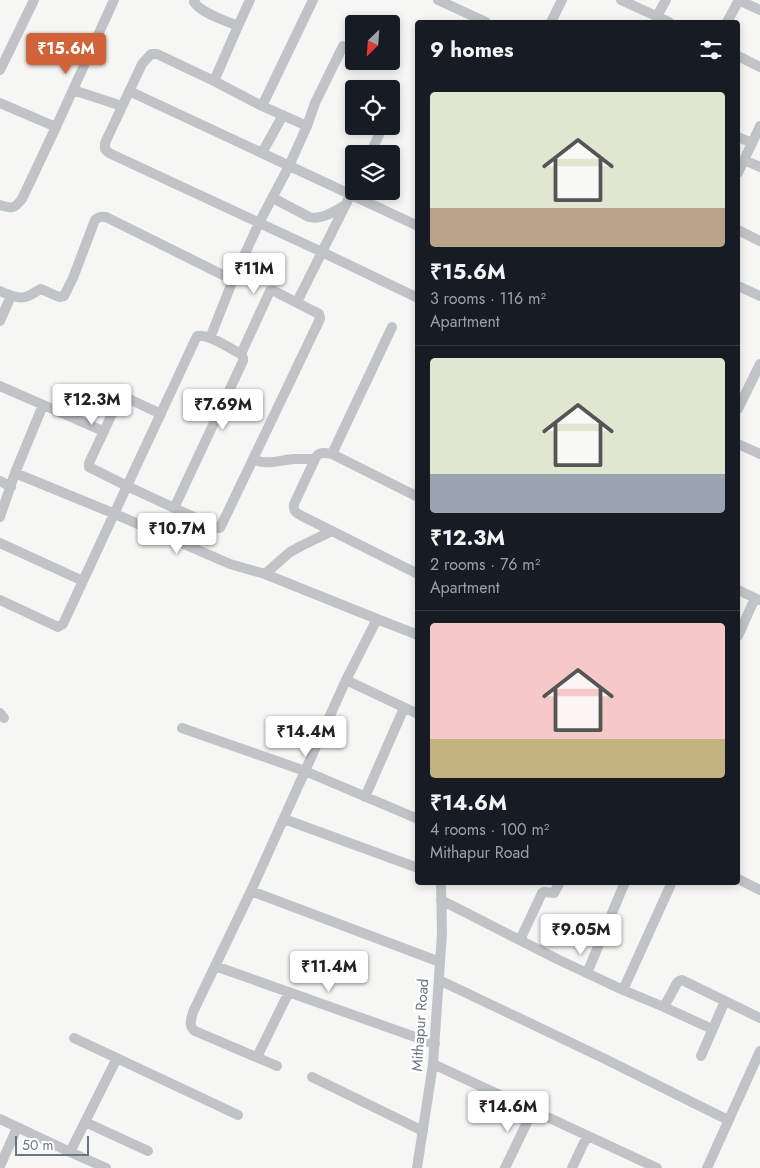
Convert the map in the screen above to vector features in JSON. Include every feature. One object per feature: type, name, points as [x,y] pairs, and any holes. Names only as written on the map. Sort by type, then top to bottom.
[{"type":"street","points":[[0,70],[34,0]]},
{"type":"street","points":[[0,205],[9,208],[14,207],[22,199],[114,0]]},
{"type":"street","points":[[195,0],[196,6],[238,26]]},
{"type":"street","points":[[214,81],[250,0]]},
{"type":"street","points":[[262,106],[313,0]]},
{"type":"street","points":[[438,0],[482,20]]},
{"type":"street","points":[[552,20],[562,0]]},
{"type":"street","points":[[621,0],[665,20]]},
{"type":"street","points":[[657,16],[666,0]]},
{"type":"street","points":[[729,20],[738,0],[760,10]]},
{"type":"street","points":[[210,338],[233,280],[259,223],[289,166],[307,126],[315,102],[343,46]]},
{"type":"street","points":[[307,126],[157,54],[151,54],[142,64],[104,143],[106,151],[415,297]]},
{"type":"street","points":[[740,57],[760,66]]},
{"type":"street","points":[[73,90],[122,106]]},
{"type":"street","points":[[129,91],[289,166],[345,188]]},
{"type":"street","points":[[0,103],[56,128]]},
{"type":"street","points":[[262,153],[283,116]]},
{"type":"street","points":[[740,169],[760,126]]},
{"type":"street","points":[[740,138],[752,144]]},
{"type":"street","points":[[744,160],[760,167]]},
{"type":"street","points":[[273,198],[313,218],[324,217],[344,206]]},
{"type":"street","points":[[297,302],[347,200]]},
{"type":"street","points":[[369,200],[415,224]]},
{"type":"street","points":[[0,291],[11,296],[25,297],[41,289],[59,297],[64,296],[95,220],[99,216],[106,217],[233,280]]},
{"type":"street","points":[[740,231],[760,241]]},
{"type":"street","points":[[740,287],[760,296]]},
{"type":"street","points":[[161,414],[127,398],[119,399],[103,431],[89,467],[220,528],[319,321],[319,314],[274,291],[270,291],[241,354]]},
{"type":"street","points":[[0,321],[11,296]]},
{"type":"street","points":[[332,454],[392,327]]},
{"type":"street","points":[[0,600],[58,627],[64,624],[196,338],[201,335],[241,354],[243,360],[174,508]]},
{"type":"street","points":[[740,405],[760,364]]},
{"type":"street","points":[[0,386],[103,431]]},
{"type":"street","points":[[0,517],[15,473],[43,406]]},
{"type":"street","points":[[740,445],[760,454]]},
{"type":"street","points":[[415,496],[332,454],[319,454],[314,459],[294,504],[295,512],[302,516],[415,572]]},
{"type":"street","points":[[253,458],[259,462],[314,459]]},
{"type":"street","points":[[15,473],[230,564],[264,574],[415,633]]},
{"type":"street","points":[[0,481],[11,487]]},
{"type":"street","points":[[264,574],[290,552],[332,531]]},
{"type":"street","points":[[0,544],[83,581]]},
{"type":"street","points":[[740,591],[757,599],[740,632]]},
{"type":"street","points":[[277,1066],[195,1031],[191,1027],[190,1022],[346,680],[377,619]]},
{"type":"street","points":[[346,680],[415,713]]},
{"type":"street","points":[[365,797],[404,708]]},
{"type":"street","points":[[182,728],[305,771],[415,818]]},
{"type":"street","points":[[284,818],[415,867]]},
{"type":"street","points":[[740,880],[760,890]]},
{"type":"street","name":"Mithapur Road","points":[[417,1168],[433,1064],[442,933],[441,885]]},
{"type":"street","points":[[520,940],[542,893],[554,893],[558,885]]},
{"type":"street","points":[[587,973],[624,885]]},
{"type":"street","points":[[623,990],[671,885]]},
{"type":"street","points":[[251,891],[440,962]]},
{"type":"street","points":[[441,900],[587,973],[712,1030]]},
{"type":"street","points":[[215,966],[434,1044]]},
{"type":"street","points":[[439,980],[728,1120]]},
{"type":"street","points":[[664,1007],[677,983],[682,980],[760,1018]]},
{"type":"street","points":[[257,1057],[289,992]]},
{"type":"street","points":[[701,1056],[725,1001]]},
{"type":"street","points":[[74,1038],[238,1115]]},
{"type":"street","points":[[708,1168],[760,1051]]},
{"type":"street","points":[[70,1152],[117,1058]]},
{"type":"street","points":[[433,1064],[657,1168]]},
{"type":"street","points":[[312,1077],[423,1131]]},
{"type":"street","points":[[505,1168],[533,1110]]},
{"type":"street","points":[[0,1120],[106,1168]]},
{"type":"street","points":[[85,1122],[148,1152]]},
{"type":"street","points":[[0,1166],[17,1128]]},
{"type":"street","points":[[572,1168],[587,1136]]}]
